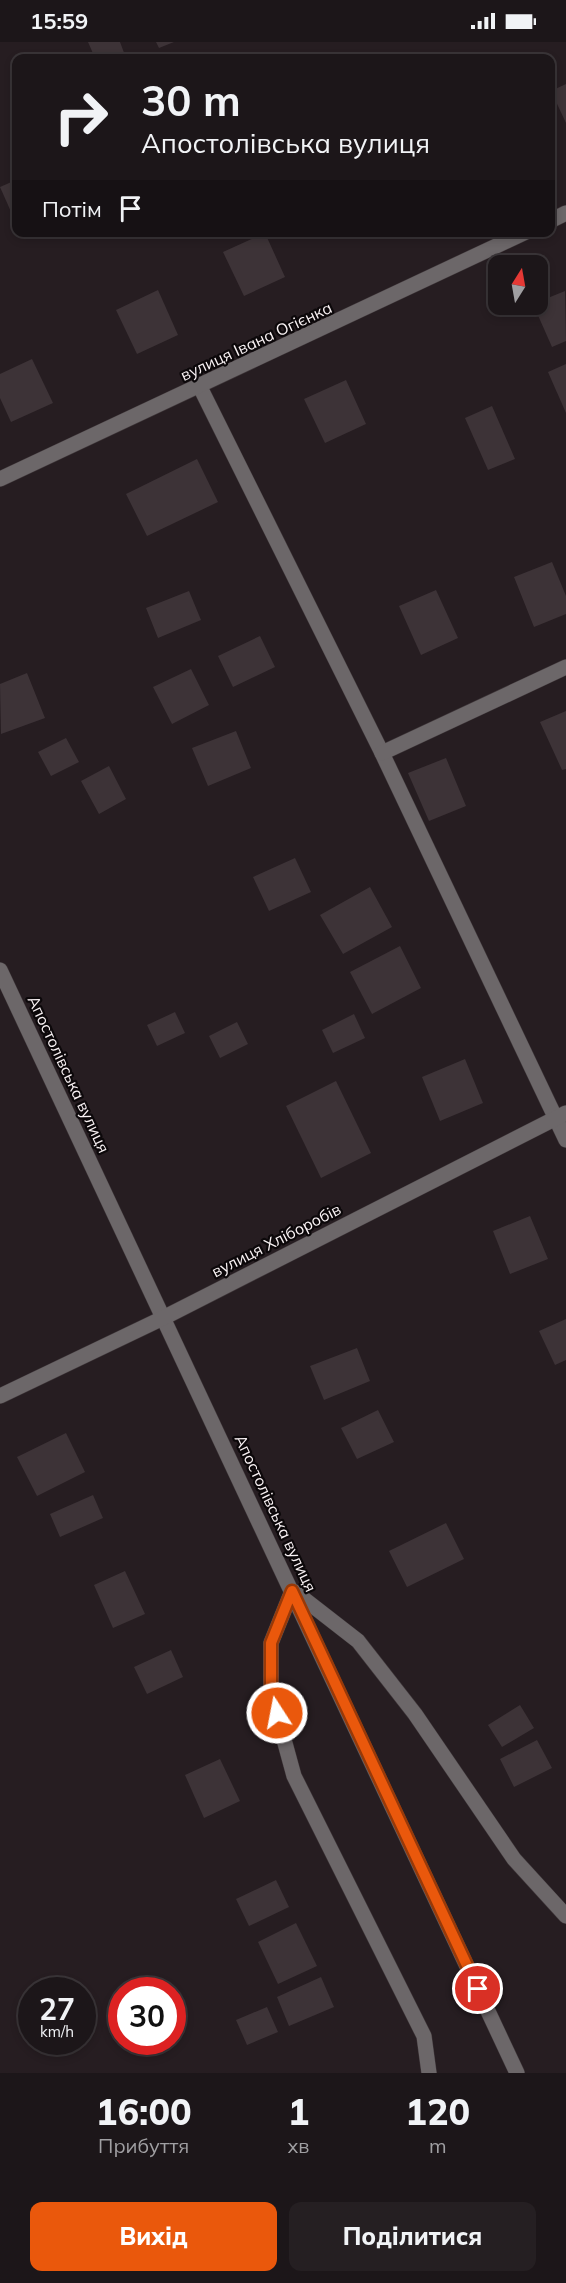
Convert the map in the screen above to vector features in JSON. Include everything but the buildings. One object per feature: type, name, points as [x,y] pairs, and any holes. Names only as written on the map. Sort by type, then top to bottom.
[{"type":"street","name":"вулиця Івана Огієнка","points":[[0,478],[200,387],[515,237]]},
{"type":"street","points":[[200,387],[561,1116],[566,1140]]},
{"type":"street","points":[[382,753],[566,667]]},
{"type":"street","name":"Апостолівська вулиця","points":[[0,970],[517,2073]]},
{"type":"street","name":"вулиця Хліборобів","points":[[0,1396],[163,1318],[561,1116]]},
{"type":"street","points":[[429,2073],[424,2036],[294,1776],[271,1692],[271,1643],[292,1591],[358,1641],[415,1714],[514,1859],[566,1916]]},
{"type":"route","points":[[277,1713],[271,1692],[271,1643],[292,1591],[478,1989]]}]
